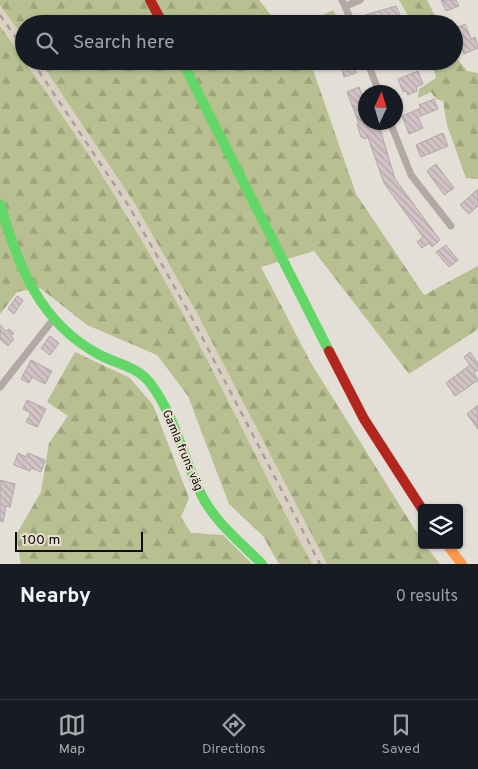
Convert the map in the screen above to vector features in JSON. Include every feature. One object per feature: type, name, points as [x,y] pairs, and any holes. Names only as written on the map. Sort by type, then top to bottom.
[{"type":"main road","points":[[150,0],[158,15]]},
{"type":"main road","points":[[187,70],[364,419],[418,504]]},
{"type":"main road","name":"Gamla fruns väg","points":[[0,204],[26,280],[52,321],[98,354],[124,364],[149,381],[174,424],[210,509],[262,564]]},
{"type":"main road","points":[[449,549],[462,564]]},
{"type":"street","points":[[349,15],[344,3],[360,0]]},
{"type":"street","points":[[370,70],[376,85]]},
{"type":"street","points":[[393,130],[411,175],[451,226]]},
{"type":"street","points":[[0,388],[52,321]]},
{"type":"shaded area","points":[[0,5],[15,26],[15,47],[0,26]]},
{"type":"shaded area","points":[[30,70],[46,70],[135,204],[198,315],[327,564],[312,564],[186,321],[125,211]]},
{"type":"green space","points":[[0,0],[259,0],[271,15],[15,15],[15,26],[0,5]]},
{"type":"green space","points":[[399,0],[427,0],[434,15],[408,15]]},
{"type":"green space","points":[[333,10],[336,15],[323,15]]},
{"type":"green space","points":[[0,26],[15,47],[15,70],[31,70],[64,117],[150,254],[198,342],[312,564],[279,564],[263,536],[229,504],[188,396],[157,355],[87,325],[40,288],[17,292],[0,314]]},
{"type":"green space","points":[[463,66],[467,71],[478,73],[478,179],[466,178],[447,125],[443,101],[436,99],[431,92],[418,98],[419,89],[436,78],[434,70],[463,70]]},
{"type":"green space","points":[[46,70],[313,70],[356,194],[424,295],[478,266],[478,329],[409,374],[314,251],[261,267],[311,363],[418,535],[418,549],[428,549],[440,564],[327,564],[198,315],[135,204]]},
{"type":"green space","points":[[75,352],[130,378],[153,405],[189,498],[181,517],[191,533],[223,535],[252,564],[21,564],[16,535],[41,492],[49,443],[68,416],[47,402]]},
{"type":"building","points":[[441,0],[456,0],[459,6],[446,11]]},
{"type":"building","points":[[396,6],[400,15],[365,15]]},
{"type":"building","points":[[465,24],[471,39],[475,37],[478,48],[464,54],[463,52],[463,25]]},
{"type":"building","points":[[342,70],[355,70],[356,73],[344,77]]},
{"type":"building","points":[[418,71],[423,84],[416,87],[417,91],[408,95],[406,91],[403,92],[403,85],[400,85],[398,79]]},
{"type":"building","points":[[358,87],[358,121],[347,92]]},
{"type":"building","points":[[434,99],[438,109],[418,117],[423,128],[409,134],[403,116],[421,108],[419,105]]},
{"type":"building","points":[[359,130],[380,130],[395,179],[440,240],[432,247],[429,243],[422,248],[417,242],[423,237],[384,183],[367,135],[366,139],[361,137]]},
{"type":"building","points":[[443,133],[448,146],[421,157],[416,145]]},
{"type":"building","points":[[436,164],[454,188],[444,195],[427,171]]},
{"type":"building","points":[[478,189],[478,206],[469,214],[460,205]]},
{"type":"building","points":[[446,245],[458,260],[449,267],[436,252]]},
{"type":"building","points":[[17,296],[23,300],[14,314],[8,309]]},
{"type":"building","points":[[0,325],[6,331],[9,329],[14,333],[11,336],[14,339],[8,346],[0,339]]},
{"type":"building","points":[[50,336],[59,343],[50,355],[41,348]]},
{"type":"building","points":[[470,352],[478,363],[478,370],[474,373],[478,380],[455,396],[446,383],[470,365],[464,357]]},
{"type":"building","points":[[31,360],[52,371],[45,384],[32,377],[29,383],[21,379]]},
{"type":"building","points":[[27,400],[46,409],[37,427],[26,422],[31,413],[23,409]]},
{"type":"building","points":[[478,405],[478,429],[467,414]]},
{"type":"building","points":[[18,453],[26,457],[28,453],[45,460],[41,472],[31,468],[30,471],[14,465]]},
{"type":"building","points":[[0,480],[15,484],[10,507],[6,506],[3,522],[0,521]]},
{"type":"railway","points":[[0,15],[15,36]]},
{"type":"railway","points":[[38,70],[130,208],[192,318],[320,564]]},
{"type":"traffic: fast","points":[[187,70],[329,351]]},
{"type":"traffic: fast","points":[[0,204],[23,270],[46,309],[60,326],[78,341],[98,354],[133,369],[145,377],[159,396],[173,424],[195,482],[208,506],[229,532],[262,564]]},
{"type":"traffic: slow","points":[[450,549],[462,564]]},
{"type":"traffic: jam","points":[[150,0],[158,15]]},
{"type":"traffic: jam","points":[[329,351],[364,419],[419,504]]}]
